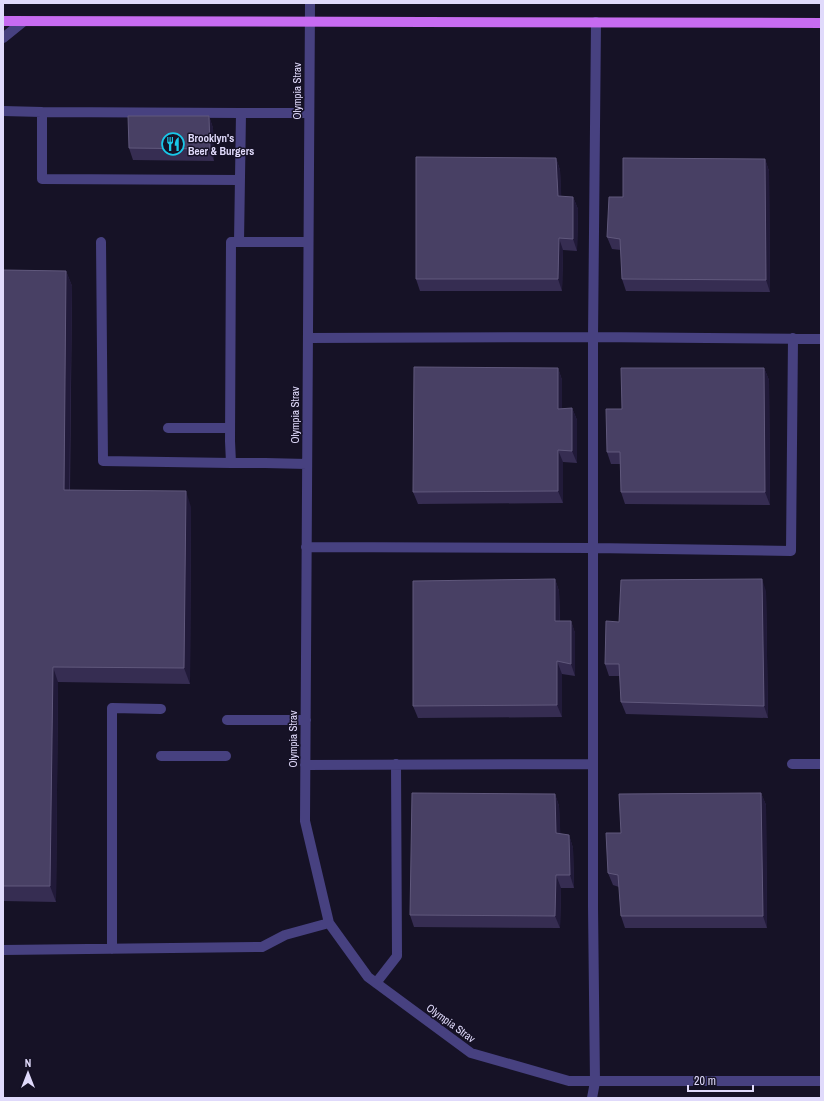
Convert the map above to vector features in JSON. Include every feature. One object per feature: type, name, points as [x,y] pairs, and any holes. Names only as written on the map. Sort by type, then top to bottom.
[{"type":"main road","points":[[3,21],[821,23]]},
{"type":"street","name":"Olympia Strav","points":[[310,3],[305,821],[329,923],[368,977],[471,1053],[569,1081],[821,1081]]},
{"type":"street","points":[[3,38],[24,21]]},
{"type":"street","points":[[592,1098],[595,1082],[593,907],[593,337],[596,22]]},
{"type":"street","points":[[3,111],[309,113]]},
{"type":"street","points":[[42,112],[42,180],[240,180]]},
{"type":"street","points":[[239,242],[241,113]]},
{"type":"street","points":[[102,242],[103,461],[231,463],[264,462],[307,464]]},
{"type":"street","points":[[231,463],[232,242],[308,242]]},
{"type":"street","points":[[308,338],[593,337],[821,339]]},
{"type":"street","points":[[306,547],[593,548],[791,551],[793,338]]},
{"type":"street","points":[[168,428],[230,428]]},
{"type":"street","points":[[112,949],[112,708],[161,709]]},
{"type":"street","points":[[227,720],[306,720]]},
{"type":"street","points":[[161,756],[226,756]]},
{"type":"street","points":[[376,983],[397,956],[396,764]]},
{"type":"street","points":[[305,765],[593,764]]},
{"type":"street","points":[[792,764],[821,764]]},
{"type":"street","points":[[3,950],[262,947],[285,935],[329,923]]},
{"type":"building","name":"Brooklyn's Beer & Burgers","points":[[128,116],[209,116],[210,149],[129,148]]},
{"type":"building","points":[[416,157],[556,158],[558,196],[573,197],[573,239],[559,238],[558,279],[416,279]]},
{"type":"building","points":[[623,158],[765,159],[766,280],[622,279],[620,239],[607,237],[609,197],[623,197]]},
{"type":"building","points":[[3,270],[66,271],[64,490],[186,491],[184,668],[53,667],[50,886],[3,886]]},
{"type":"building","points":[[414,367],[558,368],[558,409],[572,408],[572,451],[558,450],[558,491],[413,492]]},
{"type":"building","points":[[621,368],[764,368],[765,492],[621,492],[620,452],[607,452],[606,409],[622,409]]},
{"type":"building","points":[[555,579],[555,621],[571,621],[571,664],[557,661],[557,705],[413,706],[413,581]]},
{"type":"building","points":[[762,579],[764,706],[621,702],[619,664],[605,664],[606,621],[619,622],[621,580]]},
{"type":"building","points":[[412,793],[555,794],[556,833],[569,835],[570,875],[556,875],[555,916],[410,915]]},
{"type":"building","points":[[761,793],[763,916],[621,916],[618,875],[608,873],[606,833],[621,833],[619,794]]},
{"type":"place","name":"Brooklyn's Beer & Burgers","points":[[173,144]]}]
